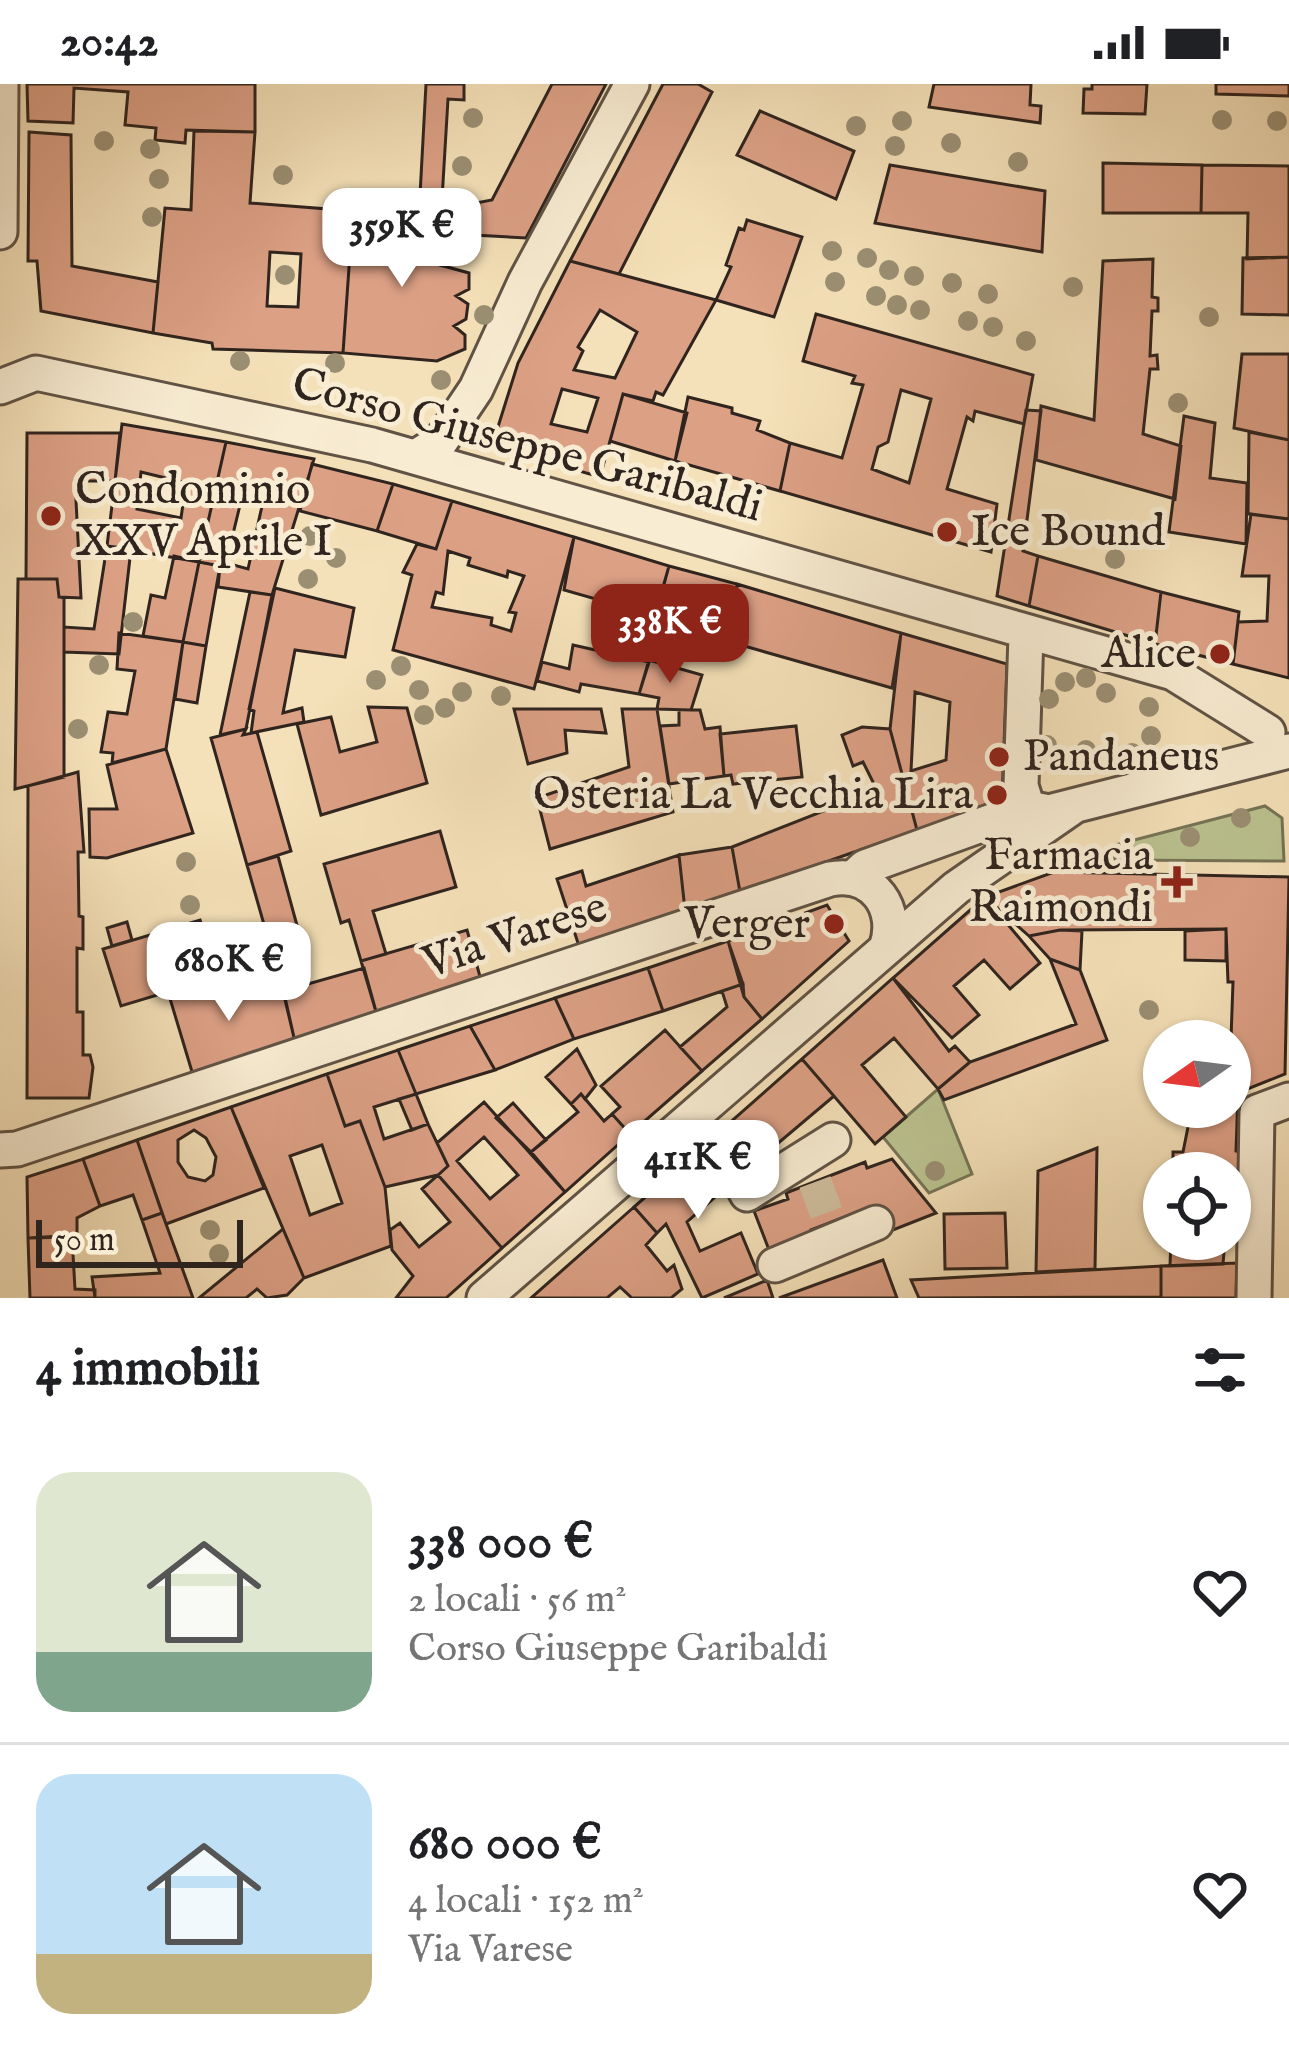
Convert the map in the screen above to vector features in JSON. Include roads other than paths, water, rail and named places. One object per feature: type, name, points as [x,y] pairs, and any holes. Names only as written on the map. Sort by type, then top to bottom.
[{"type":"street","points":[[0,232],[2,84]]},
{"type":"street","points":[[416,457],[441,441],[476,388],[525,282],[632,84]]},
{"type":"street","name":"Corso Giuseppe Garibaldi","points":[[0,387],[36,373],[182,400],[416,457],[1173,673],[1279,742]]},
{"type":"street","points":[[1026,634],[1021,787],[1028,808]]},
{"type":"street","points":[[484,1298],[702,1127],[886,948],[988,863],[1073,806],[1279,742]]},
{"type":"street","name":"Via Varese","points":[[0,1150],[16,1149],[813,885],[853,878],[866,867],[1028,808],[1042,813],[1073,806]]},
{"type":"street","points":[[853,878],[884,900],[891,920],[886,948]]},
{"type":"street","points":[[1254,1298],[1256,1112],[1289,1100]]},
{"type":"street","points":[[738,1177],[747,1194],[818,1160]]},
{"type":"street","points":[[775,1265],[833,1231],[876,1223]]},
{"type":"tunnel","points":[[713,1138],[738,1177]]},
{"type":"tunnel","points":[[815,1182],[830,1223]]},
{"type":"place","name":"Condominio XXV Aprile I","points":[[51,516]]},
{"type":"place","name":"Ice Bound","points":[[947,532]]},
{"type":"place","name":"Alice","points":[[1220,654]]},
{"type":"place","name":"Pandaneus","points":[[999,757]]},
{"type":"place","name":"Osteria La Vecchia Lira","points":[[997,795]]},
{"type":"place","name":"Farmacia Raimondi","points":[[1177,882]]},
{"type":"place","name":"Verger","points":[[834,924]]}]
